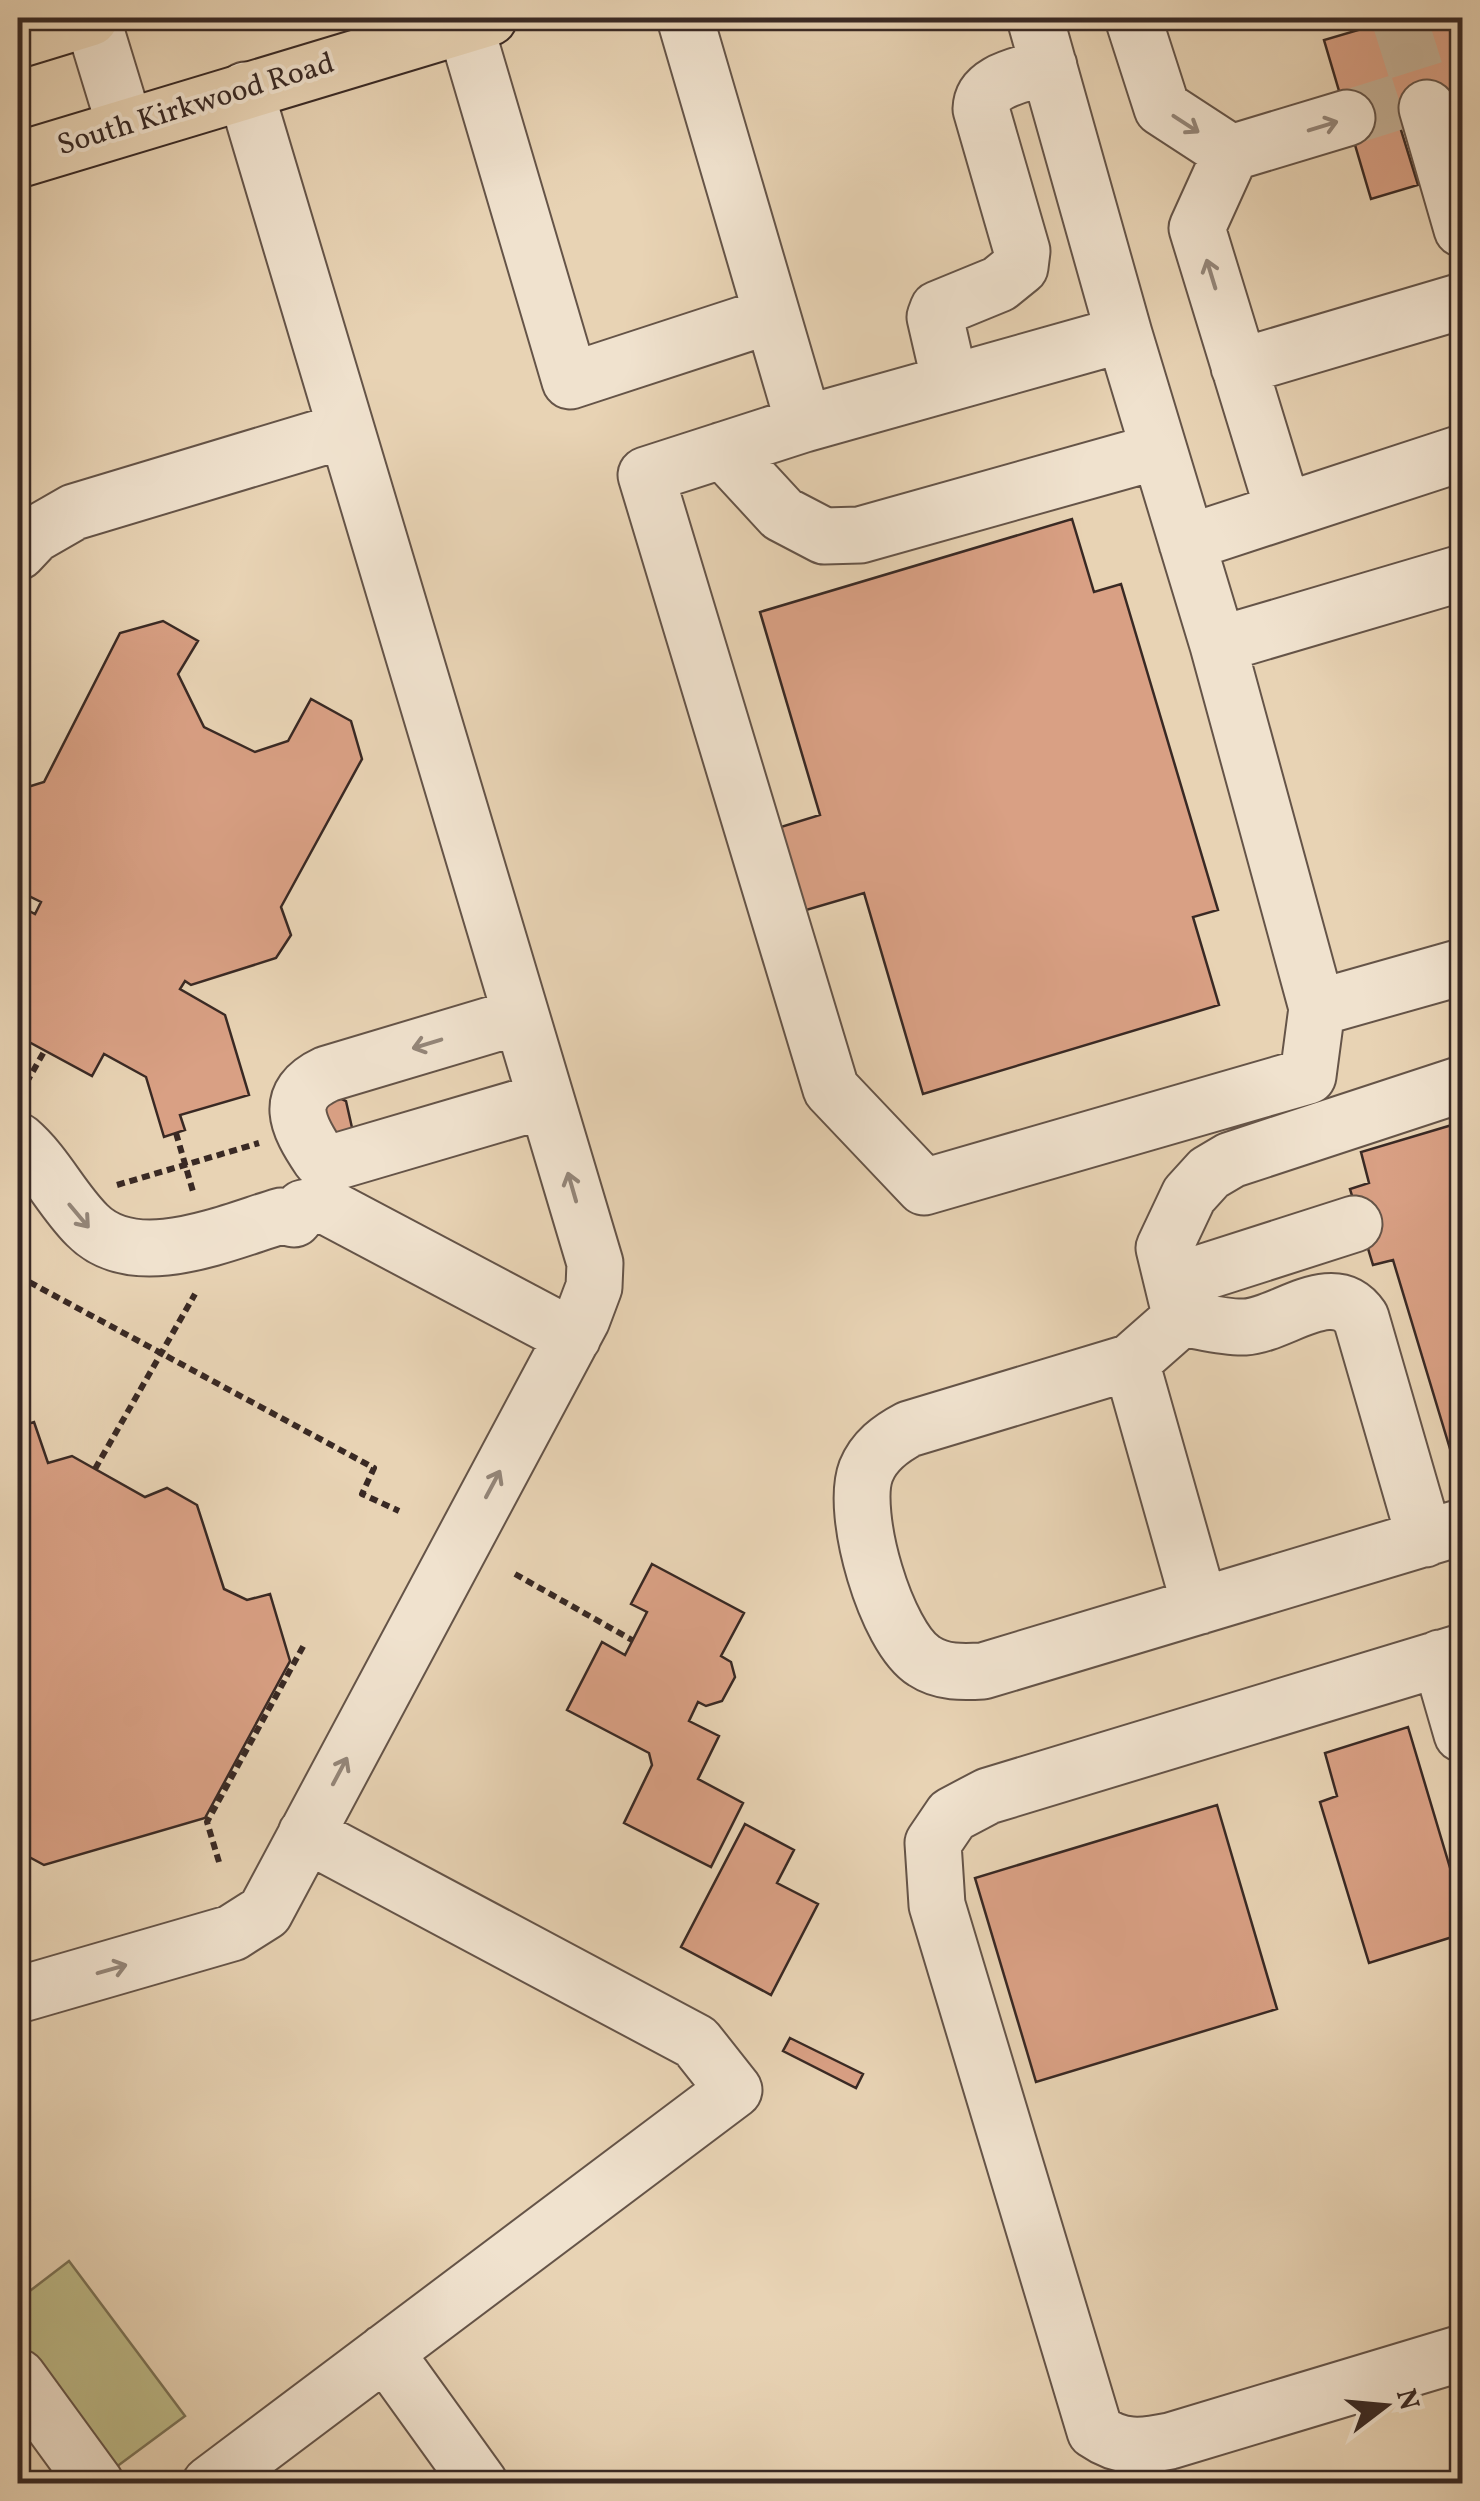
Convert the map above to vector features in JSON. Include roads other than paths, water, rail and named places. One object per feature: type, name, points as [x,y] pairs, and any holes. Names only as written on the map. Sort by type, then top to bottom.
[{"type":"main road","points":[[18,40],[91,18]]},
{"type":"main road","name":"South Kirkwood Road","points":[[18,160],[477,21]]},
{"type":"street","points":[[91,18],[125,126]]},
{"type":"street","points":[[685,18],[804,424]]},
{"type":"street","points":[[1132,18],[1162,108],[1231,153]]},
{"type":"street","points":[[477,21],[570,381],[772,316]]},
{"type":"street","points":[[950,382],[935,317],[938,309],[1013,276],[1020,267],[1022,251],[981,108],[981,96],[1042,42],[1124,334],[1218,645],[1317,1008],[1308,1076],[924,1188],[831,1088],[646,475],[804,424],[1124,334]]},
{"type":"street","points":[[18,1995],[238,1930],[264,1912],[572,1336],[594,1287],[594,1263],[245,90]]},
{"type":"street","points":[[1427,108],[1462,229]]},
{"type":"street","points":[[1283,509],[1197,228],[1231,153],[1347,118]]},
{"type":"street","points":[[1240,367],[1462,302]]},
{"type":"street","points":[[18,552],[34,535],[74,512],[346,430]]},
{"type":"street","points":[[723,450],[782,514],[824,536],[860,535],[1159,452]]},
{"type":"street","points":[[1187,544],[1283,509],[1462,453]]},
{"type":"street","points":[[1218,645],[1462,573]]},
{"type":"street","points":[[1317,1008],[1462,967]]},
{"type":"street","points":[[521,1016],[326,1074],[308,1083],[299,1096],[298,1118],[320,1158],[328,1183],[572,1336]]},
{"type":"street","points":[[1177,1300],[1164,1248],[1189,1195],[1209,1174],[1231,1160],[1462,1084]]},
{"type":"street","points":[[18,1140],[90,1229],[148,1250],[180,1246],[219,1219],[294,1219],[328,1183],[546,1100]]},
{"type":"street","points":[[1177,1300],[1246,1328],[1328,1301],[1343,1301],[1354,1307],[1444,1533],[984,1670],[943,1670],[910,1650],[887,1610],[860,1514],[866,1471],[878,1451],[909,1430],[1131,1362],[1177,1300],[1354,1224]]},
{"type":"street","points":[[1131,1362],[1200,1606]]},
{"type":"street","points":[[1462,1734],[1451,1655],[988,1796],[952,1814],[933,1843],[937,1905],[1095,2430],[1112,2442],[1137,2448],[1462,2353]]},
{"type":"street","points":[[210,2484],[734,2090],[696,2042],[306,1834]]},
{"type":"street","points":[[385,2352],[480,2484]]},
{"type":"street","points":[[18,2376],[96,2484]]},
{"type":"tunnel","points":[[1399,18],[1423,94]]},
{"type":"tunnel","points":[[1347,118],[1423,94],[1427,108]]}]
